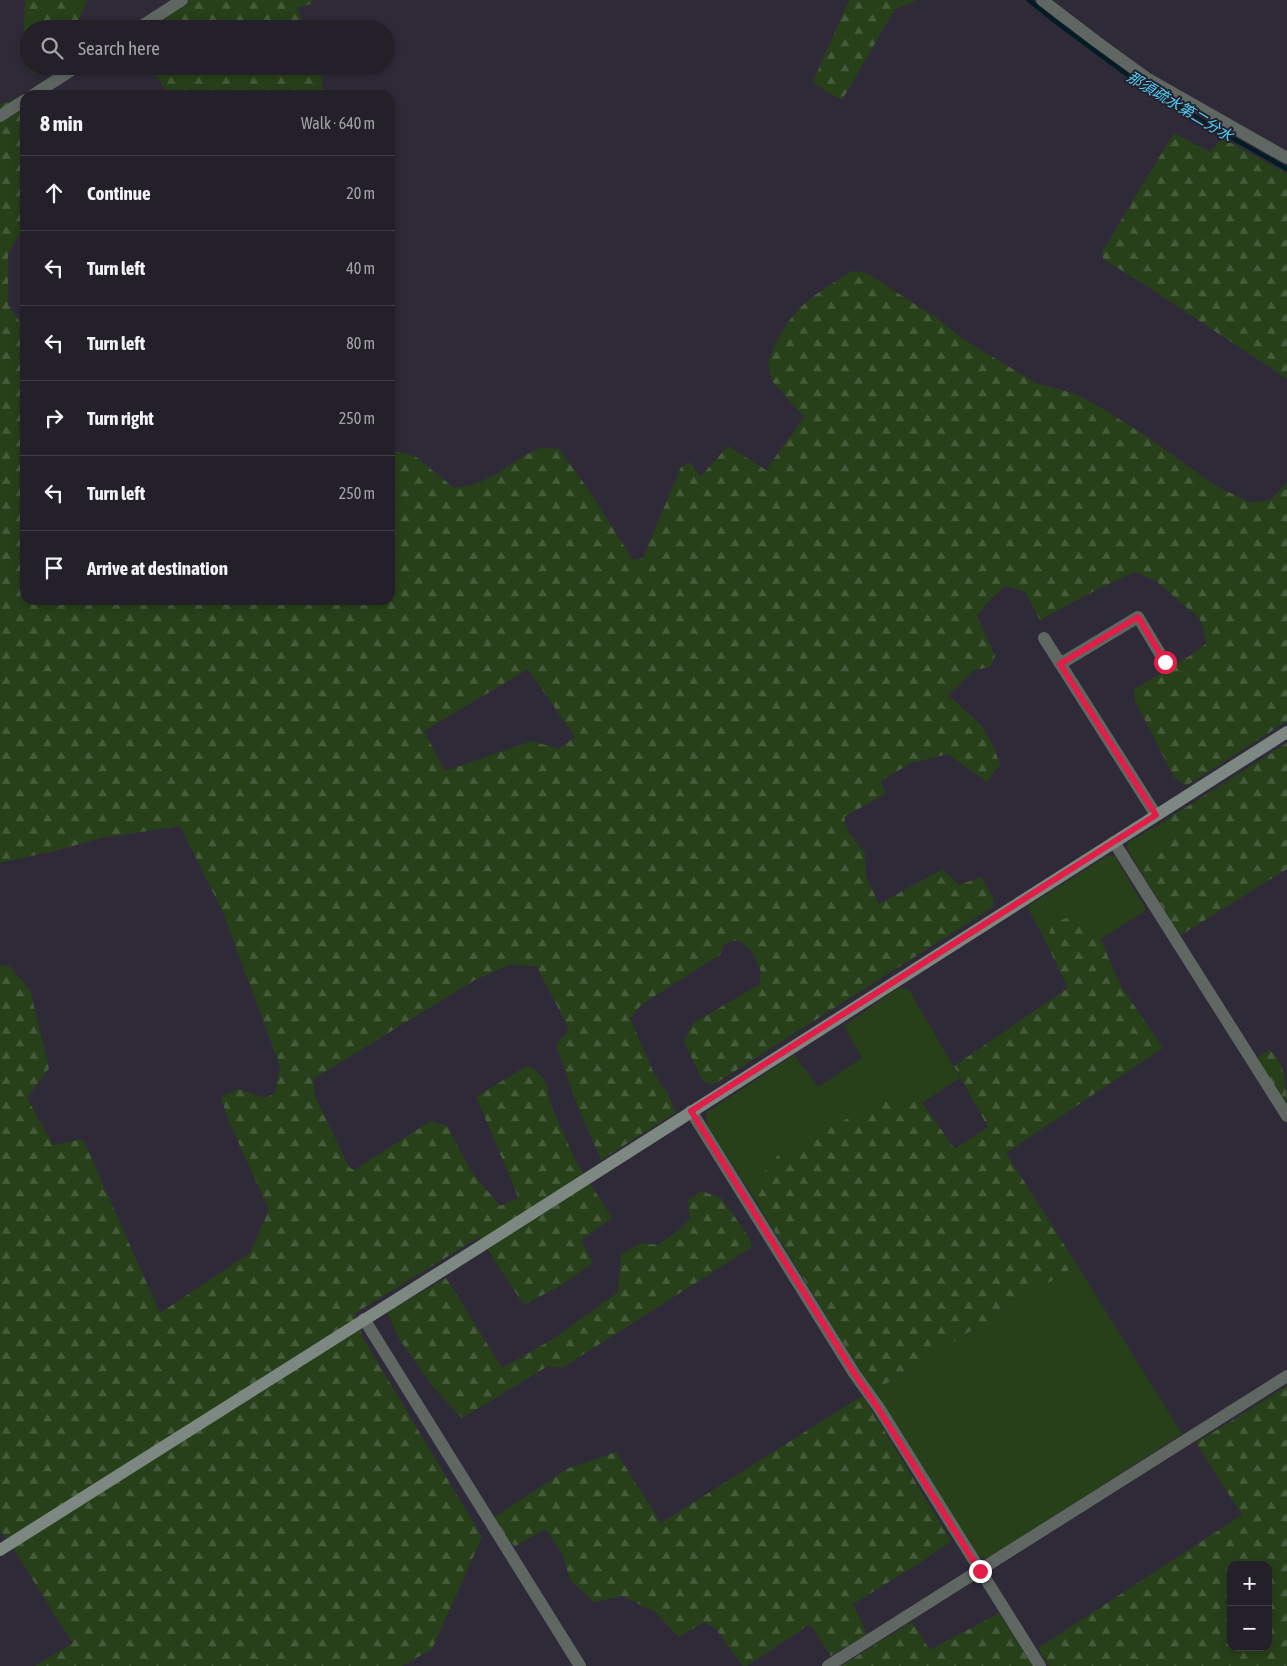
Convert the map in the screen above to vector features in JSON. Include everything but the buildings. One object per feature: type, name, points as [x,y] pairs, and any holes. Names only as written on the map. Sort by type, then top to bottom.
[{"type":"street","points":[[151,20],[182,0]]},
{"type":"street","points":[[1042,0],[1148,79],[1287,158]]},
{"type":"street","points":[[41,90],[64,75]]},
{"type":"street","points":[[0,116],[20,103]]},
{"type":"street","points":[[1060,664],[1138,617],[1165,662]]},
{"type":"street","points":[[1044,638],[1156,815]]},
{"type":"street","points":[[0,1550],[1287,732]]},
{"type":"street","points":[[1114,842],[1287,1116]]},
{"type":"street","points":[[691,1111],[1040,1666]]},
{"type":"street","points":[[364,1319],[580,1666]]},
{"type":"street","points":[[828,1666],[1287,1376]]},
{"type":"green space","points":[[25,0],[87,0],[78,20],[24,20]]},
{"type":"green space","points":[[190,0],[314,0],[310,4],[297,8],[302,20],[158,20]]},
{"type":"green space","points":[[849,0],[916,0],[895,9],[842,100],[813,82]]},
{"type":"green space","points":[[156,75],[322,75],[324,90],[166,90]]},
{"type":"green space","points":[[20,96],[20,233],[8,253],[8,305],[20,322],[20,605],[395,605],[395,451],[415,456],[454,488],[476,484],[540,448],[559,449],[586,486],[633,560],[643,558],[681,467],[689,462],[701,476],[728,446],[766,470],[804,417],[772,381],[768,364],[774,346],[788,322],[802,306],[815,295],[852,271],[867,273],[938,319],[963,339],[1036,383],[1076,394],[1103,409],[1146,436],[1216,486],[1251,503],[1272,499],[1287,482],[1287,721],[1186,786],[1174,777],[1135,701],[1134,689],[1191,655],[1207,643],[1200,619],[1156,581],[1135,572],[1100,588],[1040,620],[1025,592],[1005,586],[977,616],[995,656],[990,667],[974,670],[948,695],[980,724],[993,746],[1000,764],[987,782],[948,754],[911,763],[881,781],[885,794],[844,817],[849,833],[865,853],[866,876],[879,904],[943,869],[959,885],[981,877],[994,900],[993,907],[713,1085],[703,1081],[684,1042],[692,1024],[760,984],[761,972],[751,950],[737,940],[724,944],[720,955],[642,1004],[630,1018],[654,1074],[669,1095],[675,1113],[601,1160],[577,1105],[556,1045],[569,1029],[537,967],[511,964],[475,980],[313,1079],[315,1096],[349,1167],[354,1170],[431,1121],[447,1126],[470,1170],[500,1206],[518,1198],[476,1097],[527,1066],[537,1071],[546,1082],[550,1102],[575,1160],[612,1218],[581,1240],[593,1263],[558,1287],[524,1305],[479,1237],[354,1314],[363,1338],[482,1537],[432,1649],[402,1666],[35,1666],[73,1643],[11,1546],[2,1533],[0,1534],[0,965],[9,966],[30,990],[49,1068],[27,1098],[53,1145],[83,1139],[160,1313],[250,1253],[269,1210],[227,1117],[221,1097],[238,1089],[265,1098],[275,1093],[280,1066],[222,910],[180,826],[102,838],[0,863],[0,105]],"holes":[[[528,669],[575,737],[559,749],[532,741],[445,771],[424,731]]]},
{"type":"green space","points":[[1174,133],[1210,152],[1222,138],[1287,174],[1287,379],[1103,259],[1102,252]]},
{"type":"green space","points":[[1287,743],[1287,869],[1181,935],[1138,867],[1170,847],[1172,835],[1163,822]]},
{"type":"green space","points":[[1163,822],[1172,835],[1170,847],[1138,867],[1127,848],[1128,843]]},
{"type":"green space","points":[[1107,856],[1115,856],[1146,910],[1101,939],[1078,914],[1052,923],[1047,944],[1027,907]]},
{"type":"green space","points":[[1078,914],[1101,939],[1121,986],[1163,1048],[1006,1153],[1077,1265],[873,1392],[749,1190],[778,1155],[877,1103],[918,1097],[955,1149],[988,1127],[954,1066],[1068,988],[1047,944],[1052,923]]},
{"type":"green space","points":[[898,988],[909,990],[960,1078],[922,1103],[918,1097],[778,1155],[749,1190],[708,1128],[706,1113],[794,1055],[818,1087],[862,1058],[844,1026]]},
{"type":"green space","points":[[1270,1050],[1280,1063],[1285,1078],[1287,1113],[1255,1061]]},
{"type":"green space","points":[[702,1191],[721,1198],[749,1237],[752,1247],[562,1368],[548,1366],[462,1418],[433,1387],[400,1340],[387,1312],[446,1278],[502,1368],[553,1339],[618,1292],[621,1255],[640,1243],[658,1245],[679,1230],[690,1219],[688,1200]]},
{"type":"green space","points":[[1077,1265],[1182,1434],[987,1559],[976,1556],[873,1392]]},
{"type":"green space","points":[[1287,1386],[1287,1666],[1049,1666],[1038,1648],[1242,1515],[1196,1443]]},
{"type":"green space","points":[[860,1397],[864,1397],[951,1541],[920,1563],[853,1604],[867,1634],[831,1656],[810,1624],[747,1666],[743,1666],[716,1629],[704,1622],[679,1637],[655,1612],[622,1596],[594,1602],[570,1580],[562,1553],[545,1529],[516,1546],[508,1542],[493,1518],[569,1468],[616,1452],[661,1523]]},
{"type":"green space","points":[[999,1613],[1033,1666],[841,1666],[912,1622],[930,1650]]},
{"type":"waterway","name":"那須疏水第二分水","points":[[1029,0],[1148,90],[1287,169]]},
{"type":"route","points":[[980,1571],[691,1111],[1156,815],[1060,664],[1138,617],[1165,662]]}]
